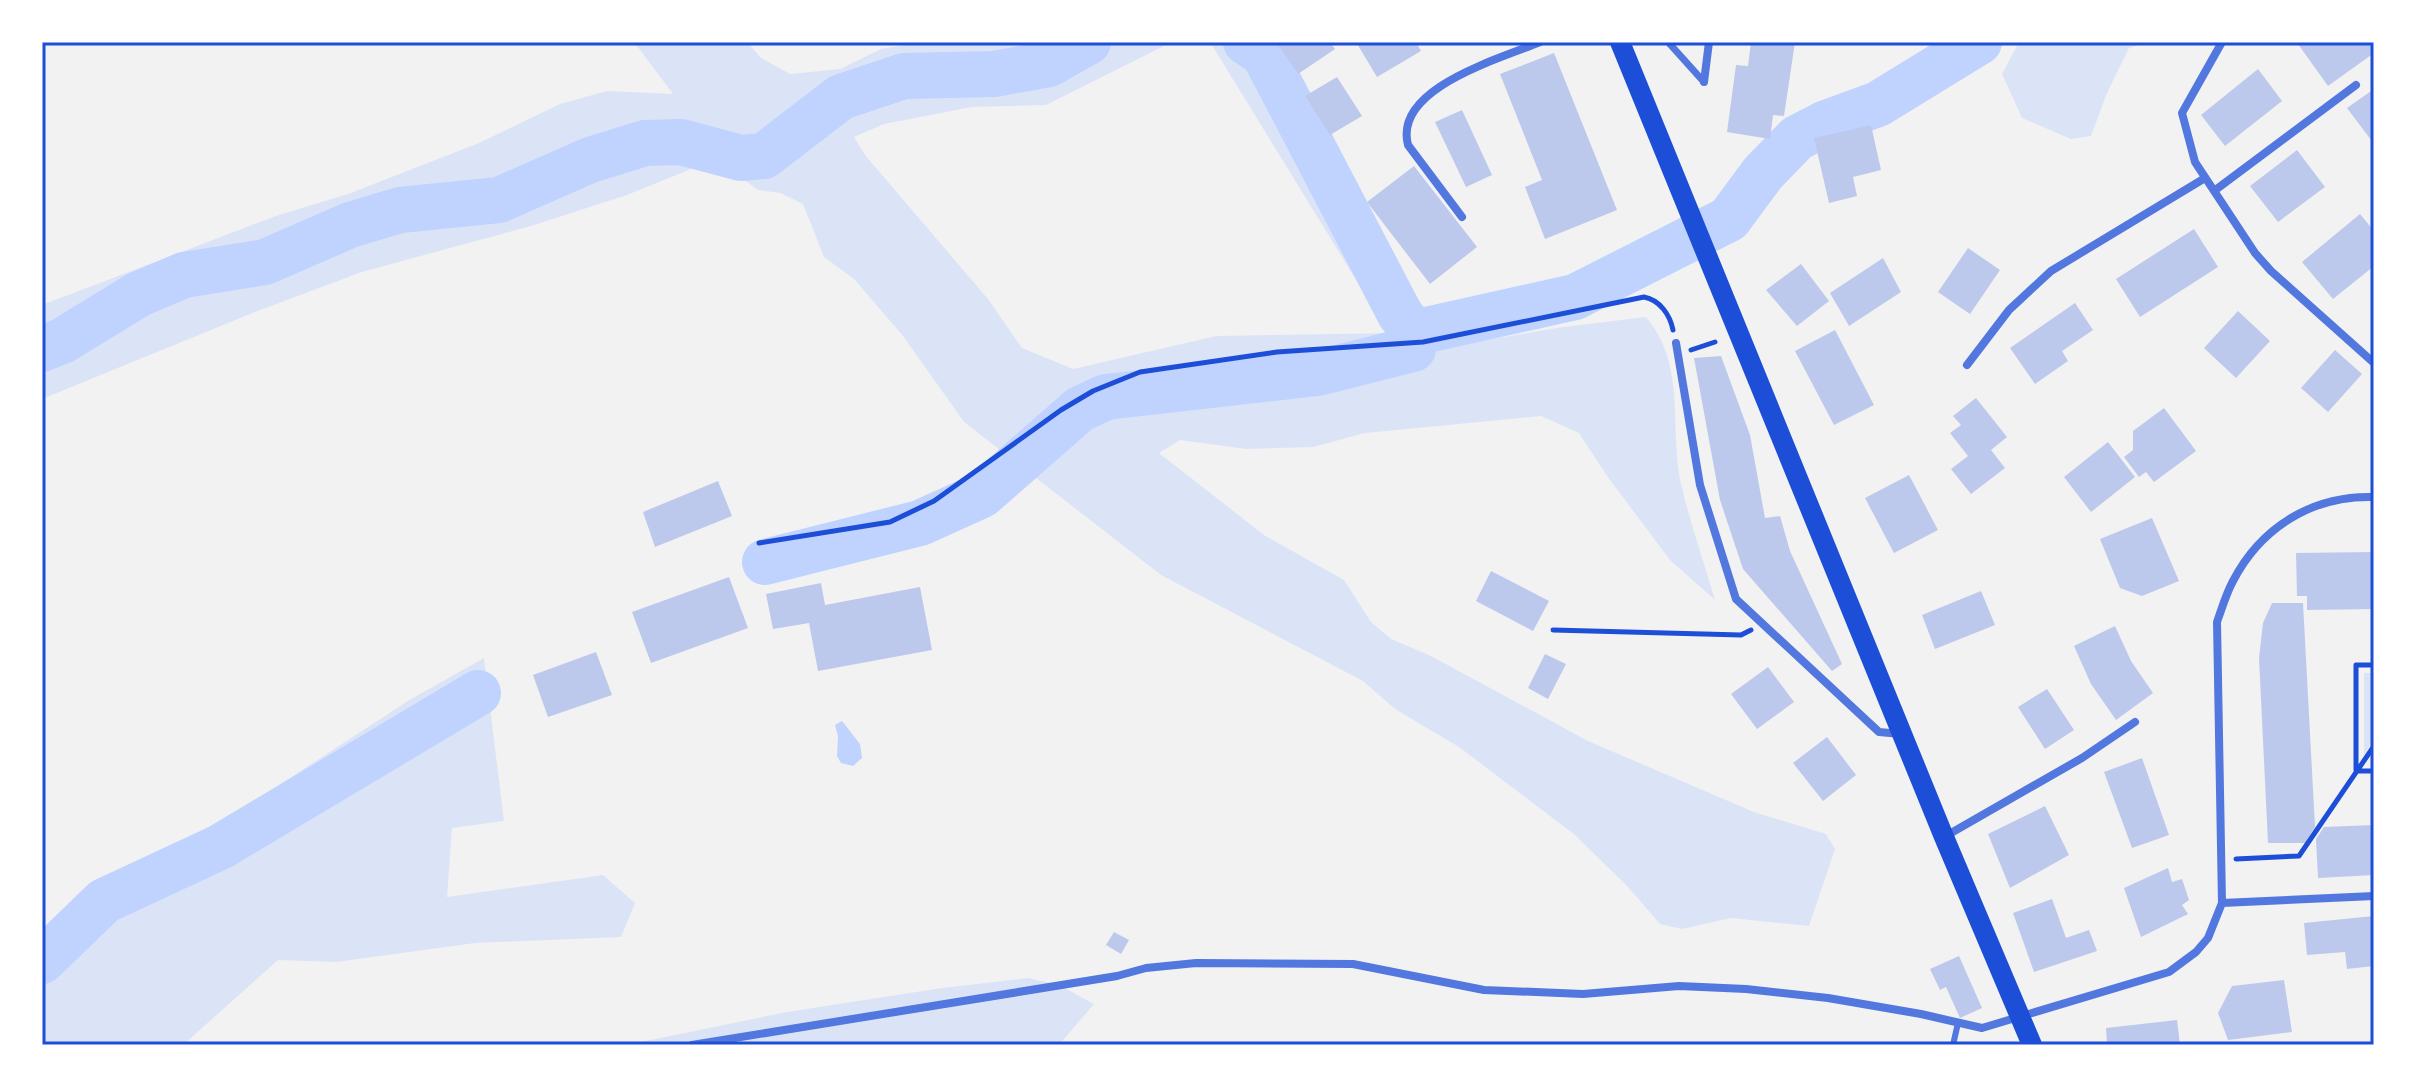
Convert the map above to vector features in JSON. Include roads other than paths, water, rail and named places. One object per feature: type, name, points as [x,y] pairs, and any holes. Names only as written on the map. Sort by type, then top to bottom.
[{"type":"main road","points":[[1620,42],[2032,1045]]},
{"type":"street","points":[[1462,217],[1408,145],[1404,132],[1411,113],[1422,99],[1450,80],[1540,42]]},
{"type":"street","points":[[1668,42],[1704,82]]},
{"type":"street","points":[[1704,82],[1709,42]]},
{"type":"street","points":[[2222,42],[2182,113],[2195,162],[2255,253],[2271,271],[2374,363]]},
{"type":"street","points":[[2214,191],[2356,85]]},
{"type":"street","points":[[1967,365],[2009,310],[2051,271],[2205,178]]},
{"type":"street","points":[[1676,343],[1700,485],[1736,599],[1879,732],[1902,734]]},
{"type":"street","points":[[692,1045],[1117,976],[1146,968],[1196,963],[1353,964],[1484,990],[1583,994],[1679,986],[1746,989],[1828,998],[1982,1028],[2169,972],[2196,952],[2208,938],[2222,903],[2217,622],[2233,581],[2256,547],[2284,520],[2306,508],[2336,500],[2374,497]]},
{"type":"street","points":[[1944,837],[2082,758],[2135,722]]},
{"type":"street","points":[[2222,903],[2374,896]]},
{"type":"lane","points":[[1953,1045],[1958,1023]]},
{"type":"water","points":[[842,721],[860,744],[862,758],[853,766],[841,763],[837,756],[835,725]]},
{"type":"waterway","points":[[42,349],[62,341],[139,294],[184,275],[265,262],[350,225],[400,210],[499,200],[590,160],[645,143],[681,142],[741,158],[764,156],[841,97],[904,76],[994,74],[1049,64],[1088,42]]},
{"type":"waterway","points":[[1246,42],[1264,54],[1400,314],[1413,331]]},
{"type":"waterway","points":[[1413,333],[1575,297],[1729,219],[1763,173],[1797,138],[1826,123],[1878,104],[1979,42]]},
{"type":"waterway","points":[[765,562],[920,523],[982,495],[1080,409],[1106,397],[1318,373],[1413,349]]},
{"type":"waterway","points":[[42,961],[104,901],[220,847],[478,693]]}]
